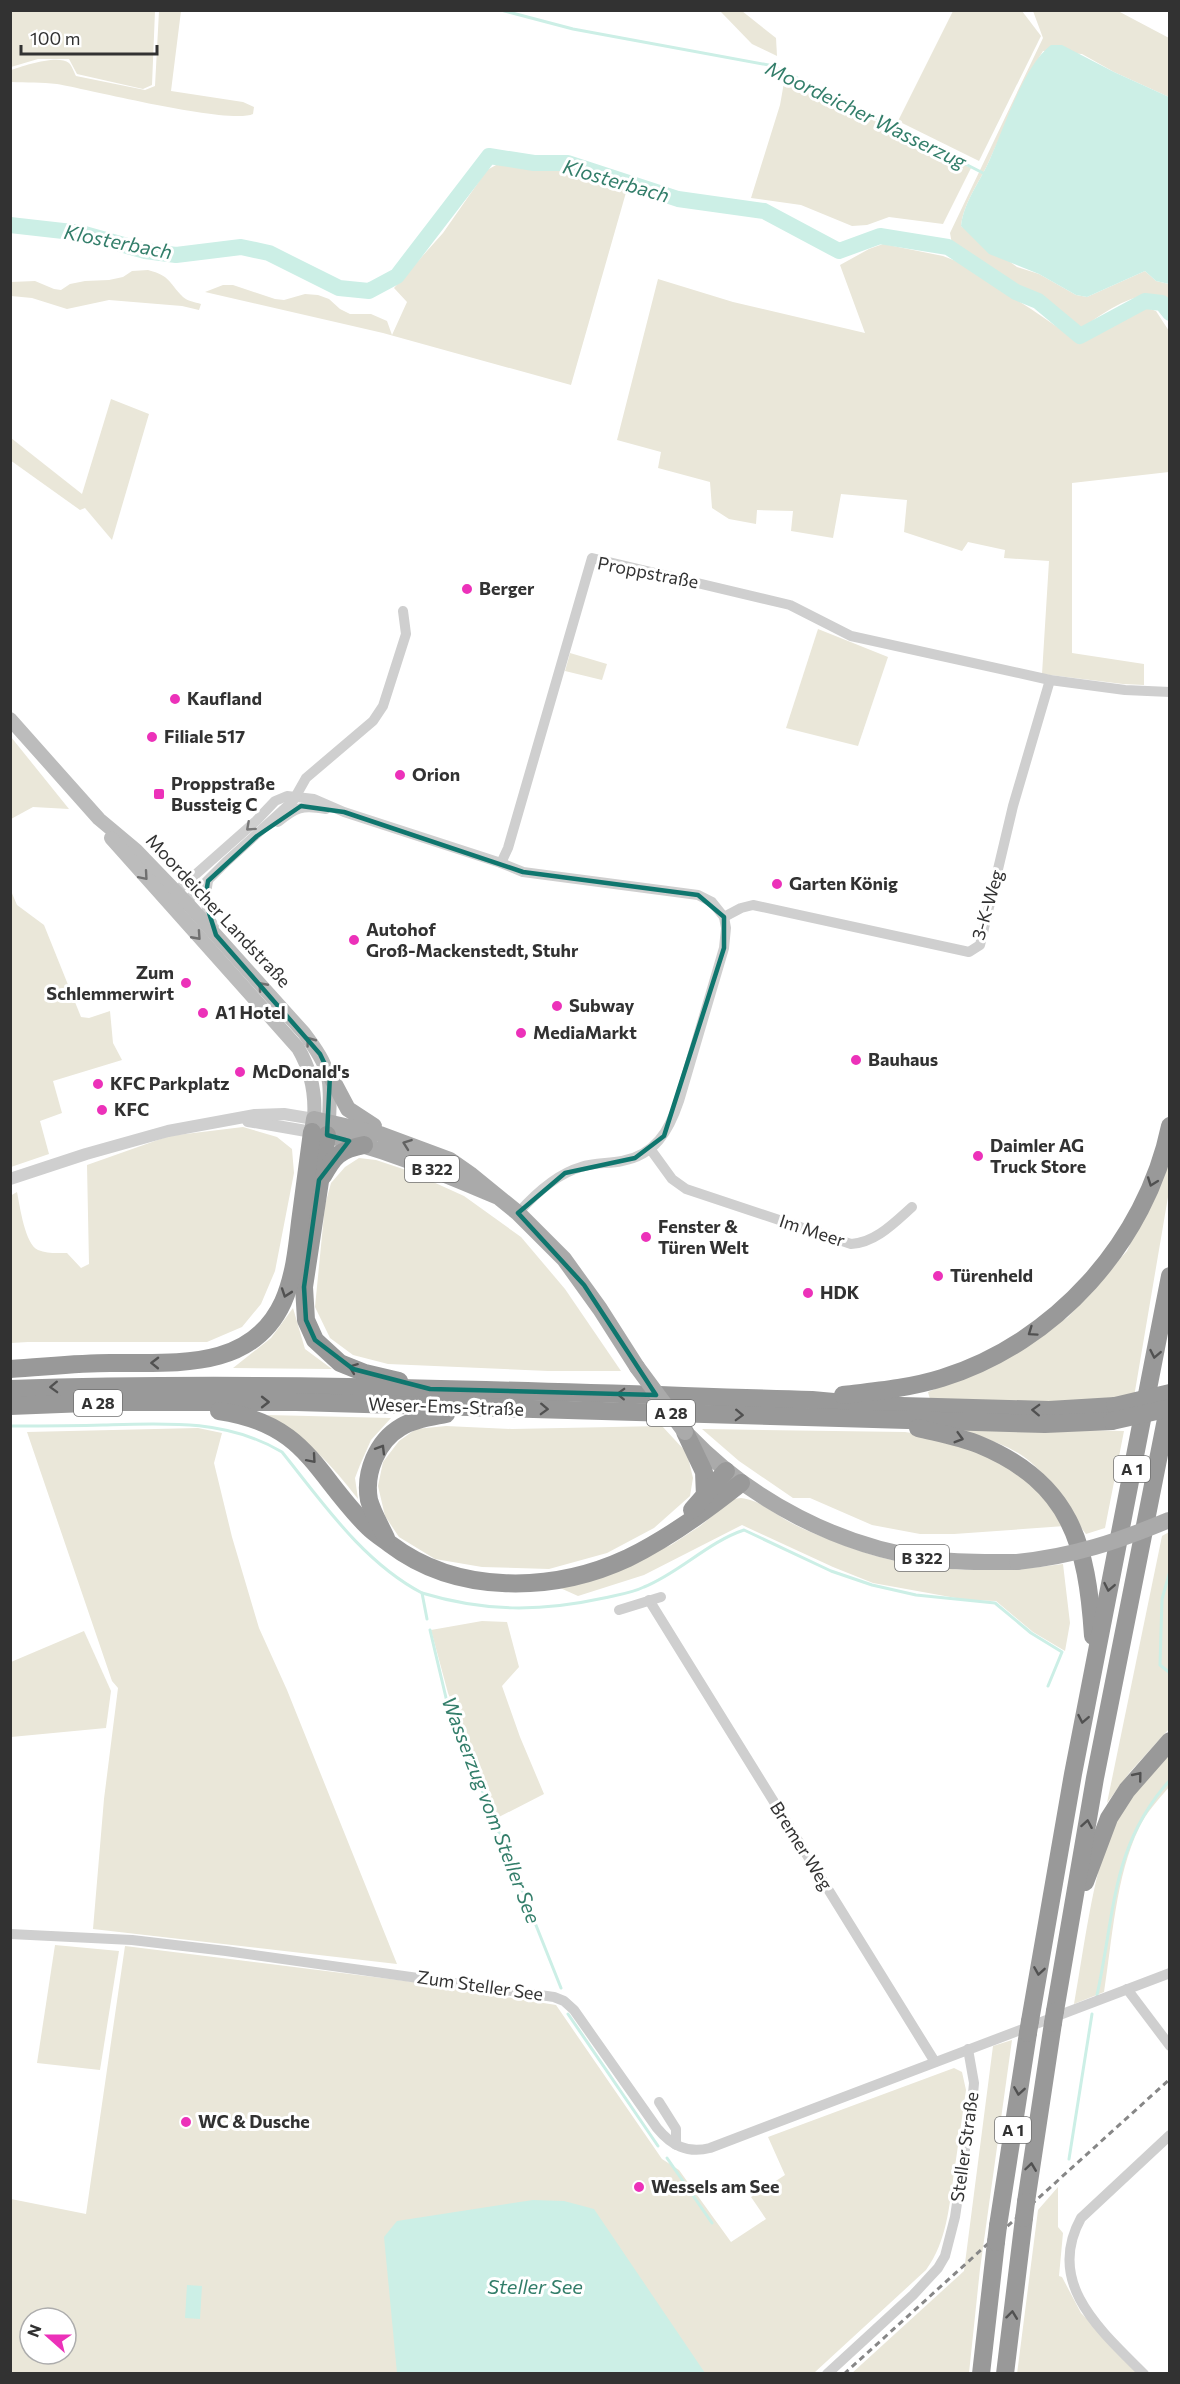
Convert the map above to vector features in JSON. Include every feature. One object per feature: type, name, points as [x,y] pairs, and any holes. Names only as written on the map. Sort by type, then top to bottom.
[{"type":"highway","points":[[812,1400],[911,1387],[944,1378],[1004,1351],[1056,1315],[1100,1270],[1124,1239],[1147,1197],[1170,1126]]},
{"type":"highway","points":[[320,1127],[320,1180],[304,1287],[306,1320],[315,1340],[329,1355],[353,1369],[430,1389]]},
{"type":"highway","points":[[10,1370],[108,1363],[175,1364],[207,1360],[234,1351],[249,1342],[273,1320],[283,1302],[292,1275],[320,1127]]},
{"type":"highway","points":[[320,1180],[338,1154],[363,1145]]},
{"type":"highway","name":"A 1","points":[[981,2373],[997,2234],[1072,1774],[1170,1276]]},
{"type":"highway","name":"Weser-Ems-Straße","points":[[10,1389],[214,1385],[812,1400]]},
{"type":"highway","points":[[812,1400],[866,1405],[1114,1413],[1170,1393]]},
{"type":"highway","name":"A 1","points":[[1005,2373],[1025,2210],[1069,1923],[1170,1399]]},
{"type":"highway","points":[[186,1402],[217,1411],[241,1414],[285,1434],[308,1453],[366,1526],[410,1558],[438,1572],[473,1580],[532,1583],[592,1572],[628,1557],[682,1526],[741,1483]]},
{"type":"highway","name":"Weser-Ems-Straße","points":[[10,1406],[296,1402],[882,1419]]},
{"type":"highway","points":[[388,1542],[373,1513],[367,1484],[371,1468],[384,1442],[402,1426],[417,1420],[486,1407]]},
{"type":"highway","points":[[882,1419],[1045,1424],[1114,1413],[1170,1408]]},
{"type":"highway","points":[[882,1419],[979,1444],[1019,1466],[1056,1500],[1077,1535],[1085,1564],[1094,1662]]},
{"type":"highway","points":[[685,1432],[704,1472],[705,1496]]},
{"type":"highway","points":[[682,1526],[692,1509],[726,1471]]},
{"type":"highway","points":[[1069,1923],[1109,1818],[1127,1790],[1170,1741]]},
{"type":"main road","name":"Moordeicher Landstraße","points":[[10,719],[99,819],[109,836],[182,907],[216,935],[320,1054],[330,1075],[320,1127]]},
{"type":"main road","name":"Moordeicher Landstraße","points":[[182,907],[307,1062],[320,1127]]},
{"type":"main road","points":[[330,1075],[348,1109],[360,1119],[373,1124],[380,1134]]},
{"type":"main road","name":"B 322","points":[[320,1127],[380,1134],[450,1160],[470,1174],[518,1213],[557,1252],[584,1285],[637,1368],[685,1432],[741,1483],[784,1509],[831,1532],[873,1546],[945,1561],[1017,1562],[1072,1554],[1104,1546],[1169,1520]]},
{"type":"main road","name":"B 322","points":[[320,1127],[363,1145],[422,1164],[498,1197]]},
{"type":"street","name":"Proppstraße","points":[[501,862],[508,848],[592,558],[790,605],[851,636],[1050,680],[1125,690],[1170,692]]},
{"type":"street","points":[[182,907],[208,880],[299,801],[306,778],[373,721],[384,706],[406,634],[403,611]]},
{"type":"street","name":"3-K-Weg","points":[[724,917],[741,908],[753,905],[960,951],[969,952],[980,945],[1013,806],[1050,680]]},
{"type":"street","points":[[171,896],[256,822],[275,801],[287,796],[299,801],[314,799],[344,812],[501,862],[514,869],[543,875],[698,895],[712,902],[724,917],[726,928],[724,948],[679,1101],[664,1136],[651,1150],[635,1158],[620,1162],[595,1163],[565,1173],[539,1192],[518,1213]]},
{"type":"street","points":[[208,880],[205,900],[207,915],[215,927],[216,935]]},
{"type":"street","points":[[10,1179],[168,1131],[235,1119],[320,1127]]},
{"type":"street","name":"Im Meer","points":[[651,1150],[672,1179],[686,1189],[851,1244],[867,1242],[891,1226],[912,1207]]},
{"type":"street","points":[[619,1610],[661,1597]]},
{"type":"street","name":"Bremer Weg","points":[[649,1600],[935,2062]]},
{"type":"street","name":"Zum Steller See","points":[[10,1934],[132,1940],[554,1997],[564,2001],[574,2010],[644,2112],[667,2140],[676,2145]]},
{"type":"street","points":[[659,2102],[676,2129],[678,2137],[676,2145],[688,2150],[710,2148],[1170,1973]]},
{"type":"street","points":[[1127,1989],[1170,2046]]},
{"type":"street","name":"Steller Straße","points":[[827,2373],[928,2280],[945,2256],[955,2217],[973,2094],[974,2084],[968,2049]]},
{"type":"street","points":[[1144,2373],[1096,2322],[1077,2295],[1068,2269],[1069,2247],[1072,2235],[1082,2218],[1170,2135]]},
{"type":"highlighted area","points":[[301,806],[344,812],[523,872],[698,895],[724,917],[724,948],[664,1136],[635,1158],[565,1173],[518,1213],[584,1285],[656,1395],[430,1389],[353,1369],[315,1340],[306,1320],[304,1287],[319,1180],[349,1141],[327,1135],[330,1075],[320,1054],[216,935],[205,900],[208,881],[257,836]]},
{"type":"shaded area","points":[[11,10],[155,11],[152,85],[143,89],[77,74],[69,59],[38,59],[11,67]]},
{"type":"shaded area","points":[[159,11],[181,11],[171,91],[243,102],[254,107],[253,114],[217,115],[57,84],[11,82],[11,70],[57,60],[69,63],[76,76],[145,90],[155,86]]},
{"type":"shaded area","points":[[720,11],[742,11],[776,38],[777,56],[752,44]]},
{"type":"shaded area","points":[[953,11],[1022,11],[1041,36],[979,161],[898,121]]},
{"type":"shaded area","points":[[1033,11],[1118,11],[1169,38],[1169,97],[1114,72],[1082,54],[1043,51],[1021,90],[969,200],[961,226],[1017,267],[1039,274],[1076,295],[1087,297],[1145,271],[1156,281],[1169,284],[1169,309],[1159,298],[1140,297],[1118,305],[1081,329],[1073,327],[1054,310],[986,270],[952,244],[950,233],[1043,38]]},
{"type":"shaded area","points":[[785,77],[971,168],[943,224],[889,217],[867,225],[852,226],[801,205],[751,198],[780,105]]},
{"type":"shaded area","points":[[498,164],[524,169],[570,170],[627,189],[571,385],[383,333],[205,292],[223,285],[233,285],[275,299],[284,300],[305,294],[318,295],[329,299],[350,314],[371,314],[387,321],[392,335],[407,302],[394,288],[443,233],[487,170]]},
{"type":"shaded area","points":[[883,244],[943,256],[956,261],[1079,342],[1145,307],[1156,311],[1169,331],[1169,472],[1072,483],[1072,653],[1144,664],[1144,685],[1042,674],[1049,561],[1004,558],[1005,550],[968,542],[962,551],[904,532],[907,500],[841,494],[833,538],[791,531],[793,511],[757,510],[756,524],[729,519],[712,508],[710,482],[658,468],[661,452],[617,440],[658,279],[733,302],[865,333],[840,265]]},
{"type":"shaded area","points":[[148,270],[165,277],[185,298],[201,304],[199,310],[182,306],[109,300],[67,309],[32,298],[11,296],[11,282],[35,281],[61,290],[70,284],[109,280],[123,277],[132,271]]},
{"type":"shaded area","points":[[111,399],[149,414],[112,540],[85,508],[80,510],[10,460],[11,438],[82,494]]},
{"type":"shaded area","points":[[818,629],[888,657],[858,746],[786,728]]},
{"type":"shaded area","points":[[570,653],[607,664],[602,680],[565,671]]},
{"type":"shaded area","points":[[10,737],[69,809],[33,807],[11,819]]},
{"type":"shaded area","points":[[11,891],[17,905],[44,925],[81,1017],[89,1018],[110,1011],[113,1043],[122,1060],[53,1081],[62,1113],[40,1121],[49,1154],[11,1167]]},
{"type":"shaded area","points":[[243,1127],[277,1137],[292,1149],[294,1173],[275,1271],[261,1304],[242,1327],[207,1342],[11,1343],[10,1196],[17,1192],[24,1224],[33,1246],[45,1252],[67,1253],[81,1268],[89,1264],[87,1165],[169,1136]]},
{"type":"shaded area","points":[[359,1158],[376,1160],[409,1171],[464,1196],[521,1237],[565,1289],[621,1371],[548,1371],[388,1364],[353,1355],[330,1338],[315,1307],[325,1205],[331,1183],[345,1167]]},
{"type":"shaded area","points":[[1169,1159],[1169,1191],[1134,1397],[1058,1403],[930,1399],[928,1392],[1002,1361],[1068,1317],[1127,1251]]},
{"type":"shaded area","points":[[293,1308],[305,1349],[332,1369],[233,1368],[271,1338]]},
{"type":"shaded area","points":[[267,1415],[391,1418],[371,1440],[360,1465],[355,1478],[358,1499],[317,1452],[294,1432]]},
{"type":"shaded area","points":[[446,1426],[512,1429],[662,1426],[687,1453],[693,1478],[690,1496],[654,1528],[607,1553],[549,1569],[482,1567],[435,1559],[399,1537],[385,1516],[378,1486],[383,1462],[399,1441],[416,1429]]},
{"type":"shaded area","points":[[936,1426],[1124,1431],[1105,1528],[1086,1534],[1056,1491],[1025,1457],[1001,1444]]},
{"type":"shaded area","points":[[198,1428],[222,1433],[214,1463],[232,1537],[259,1628],[287,1690],[397,1964],[93,1929],[104,1799],[118,1688],[112,1681],[27,1432]]},
{"type":"shaded area","points":[[702,1429],[905,1432],[939,1437],[972,1446],[1022,1475],[1046,1499],[1065,1526],[954,1534],[920,1534],[872,1525],[810,1498],[793,1498],[739,1461]]},
{"type":"shaded area","points":[[741,1498],[759,1503],[811,1532],[892,1560],[948,1569],[977,1570],[1005,1570],[1063,1564],[1070,1623],[1065,1651],[1033,1632],[996,1601],[967,1600],[873,1583],[742,1525],[644,1575],[578,1596],[558,1587],[610,1572],[671,1545],[700,1526],[733,1499]]},
{"type":"shaded area","points":[[1169,1532],[1169,1729],[1130,1772],[1107,1803],[1162,1536]]},
{"type":"shaded area","points":[[482,1621],[507,1622],[519,1667],[502,1686],[544,1794],[497,1818],[448,1693],[431,1630]]},
{"type":"shaded area","points":[[84,1631],[111,1691],[106,1728],[11,1737],[11,1662]]},
{"type":"shaded area","points":[[1169,1749],[1169,1787],[1142,1822],[1125,1866],[1116,1909],[1104,1992],[1074,2004],[1094,1891],[1112,1827],[1129,1795]]},
{"type":"shaded area","points":[[55,1945],[119,1951],[100,2070],[37,2063]]},
{"type":"shaded area","points":[[125,1946],[406,1981],[556,2005],[662,2159],[679,2170],[731,2242],[766,2219],[751,2197],[785,2175],[768,2137],[954,2068],[962,2072],[966,2090],[948,2211],[943,2236],[933,2259],[926,2270],[814,2373],[11,2374],[11,2199],[86,2214]]},
{"type":"shaded area","points":[[1012,2040],[980,2269],[969,2373],[851,2374],[964,2271],[993,2046]]},
{"type":"shaded area","points":[[1058,2187],[1058,2227],[1063,2233],[1059,2276],[1062,2277],[1081,2313],[1140,2373],[1017,2374],[1038,2210]]},
{"type":"water","points":[[1051,45],[1062,45],[1169,97],[1169,284],[1156,281],[1145,271],[1087,297],[1076,295],[1039,274],[989,254],[961,226],[969,200],[1024,82],[1041,54]]},
{"type":"water","name":"Steller See","points":[[533,2200],[564,2201],[594,2209],[705,2373],[397,2373],[384,2237],[397,2221]]},
{"type":"water","points":[[187,2285],[202,2286],[200,2319],[185,2318]]},
{"type":"waterway","name":"Moordeicher Wasserzug","points":[[501,10],[573,29],[774,66],[983,173]]},
{"type":"waterway","name":"Klosterbach","points":[[10,225],[81,233],[145,251],[176,255],[241,247],[269,253],[339,288],[369,291],[397,276],[489,156],[534,163],[568,163],[678,199],[764,211],[839,251],[880,236],[948,247],[1016,292],[1038,301],[1080,336],[1145,301],[1162,303],[1170,313]]},
{"type":"waterway","name":"Wasserzug vom Steller See","points":[[10,1426],[195,1425],[217,1428],[261,1441],[282,1452],[345,1530],[381,1565],[422,1593],[427,1619]]},
{"type":"waterway","points":[[422,1593],[490,1607],[535,1608],[580,1603],[635,1591],[669,1574],[718,1542],[744,1530],[831,1571],[872,1585],[916,1595],[995,1603],[1031,1633],[1062,1652],[1048,1686]]},
{"type":"waterway","points":[[1170,1571],[1162,1599],[1160,1665],[1170,1673]]},
{"type":"waterway","name":"Wasserzug vom Steller See","points":[[430,1630],[447,1702],[561,1988]]},
{"type":"waterway","points":[[1097,1995],[1112,1909],[1126,1855],[1136,1830],[1170,1780]]},
{"type":"waterway","points":[[568,2014],[658,2146]]},
{"type":"waterway","points":[[1069,2159],[1092,2014]]},
{"type":"waterway","points":[[667,2158],[712,2223]]},
{"type":"railway","points":[[844,2374],[1170,2079]]},
{"type":"place","name":"Berger","points":[[467,589]]},
{"type":"place","name":"Kaufland","points":[[175,699]]},
{"type":"place","name":"Filiale 517","points":[[152,737]]},
{"type":"place","name":"Orion","points":[[400,775]]},
{"type":"place","name":"Proppstraße Bussteig C","points":[[159,794]]},
{"type":"place","name":"Garten König","points":[[777,884]]},
{"type":"place","name":"Autohof Groß-Mackenstedt, Stuhr","points":[[354,940]]},
{"type":"place","name":"Zum Schlemmerwirt","points":[[186,983]]},
{"type":"place","name":"Subway","points":[[557,1006]]},
{"type":"place","name":"A1 Hotel","points":[[203,1013]]},
{"type":"place","name":"MediaMarkt","points":[[521,1033]]},
{"type":"place","name":"Bauhaus","points":[[856,1060]]},
{"type":"place","name":"McDonald's","points":[[240,1072]]},
{"type":"place","name":"KFC Parkplatz","points":[[98,1084]]},
{"type":"place","name":"KFC","points":[[102,1110]]},
{"type":"place","name":"Daimler AG Truck Store","points":[[978,1156]]},
{"type":"place","name":"Fenster & Türen Welt","points":[[646,1237]]},
{"type":"place","name":"Türenheld","points":[[938,1276]]},
{"type":"place","name":"HDK","points":[[808,1293]]},
{"type":"place","name":"WC & Dusche","points":[[186,2122]]},
{"type":"place","name":"Wessels am See","points":[[639,2187]]}]
